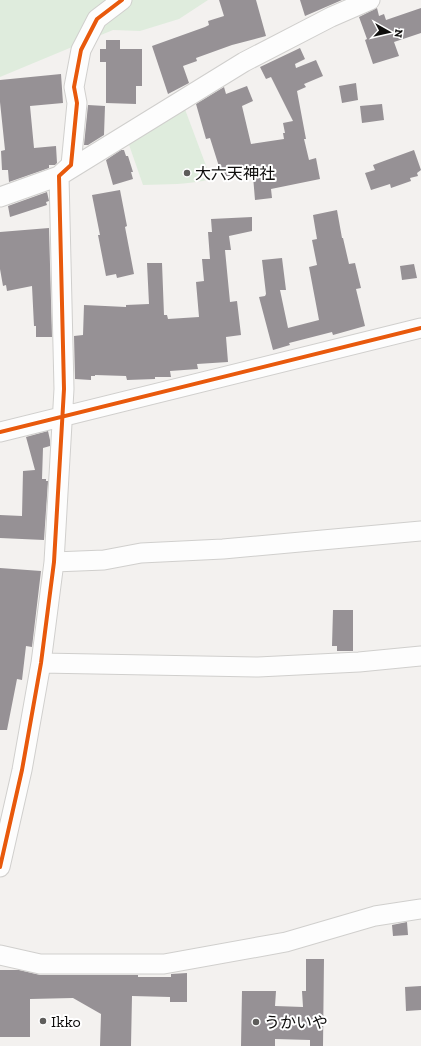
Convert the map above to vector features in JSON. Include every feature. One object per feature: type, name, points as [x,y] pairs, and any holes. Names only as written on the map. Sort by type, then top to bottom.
[{"type":"street","points":[[1,857],[22,770],[41,663],[54,562],[61,417],[64,390],[59,176],[71,165],[77,103],[74,88],[81,50],[97,19],[122,0]]},
{"type":"street","points":[[0,197],[59,176],[244,62],[331,17],[370,0]]},
{"type":"street","points":[[0,432],[421,328]]},
{"type":"street","points":[[54,562],[104,560],[140,553],[223,549],[421,531]]},
{"type":"street","points":[[41,663],[258,667],[359,662],[421,656]]},
{"type":"street","points":[[0,955],[40,964],[164,964],[286,942],[375,916],[421,910]]},
{"type":"green space","points":[[0,0],[208,0],[179,19],[140,31],[113,30],[0,77]]},
{"type":"green space","points":[[183,104],[211,179],[186,183],[143,185],[127,139]]},
{"type":"building","points":[[219,0],[256,0],[266,36],[232,45],[196,58],[197,61],[183,66],[189,83],[168,94],[152,46],[205,27],[209,25],[208,21],[224,16]]},
{"type":"building","points":[[300,0],[342,0],[305,16]]},
{"type":"building","points":[[377,8],[379,16],[384,14],[386,20],[421,8],[421,33],[394,42],[399,56],[373,64],[365,40],[367,39],[359,17]]},
{"type":"building","points":[[106,40],[120,40],[120,49],[142,49],[142,86],[136,86],[136,104],[106,103],[106,62],[100,62],[100,49],[106,49]]},
{"type":"building","points":[[300,48],[305,59],[295,64],[296,68],[316,60],[323,76],[304,84],[306,87],[297,91],[306,139],[304,139],[309,160],[316,158],[320,179],[271,189],[272,198],[255,200],[253,176],[222,176],[210,138],[206,139],[196,104],[224,87],[226,94],[247,86],[253,101],[242,106],[251,144],[284,139],[283,133],[285,133],[283,123],[293,121],[271,77],[266,79],[260,67]]},
{"type":"building","points":[[61,74],[63,103],[30,106],[34,148],[56,146],[57,163],[55,165],[49,165],[49,168],[9,182],[8,170],[2,170],[1,151],[5,150],[0,102],[0,80]]},
{"type":"building","points":[[356,83],[358,100],[342,103],[339,86]]},
{"type":"building","points":[[382,104],[384,120],[362,123],[360,106]]},
{"type":"building","points":[[88,105],[105,106],[104,135],[88,145],[84,145]]},
{"type":"building","points":[[121,150],[124,150],[126,156],[128,156],[133,172],[131,172],[133,179],[113,185],[106,160]]},
{"type":"building","points":[[414,150],[421,170],[417,173],[418,176],[410,178],[411,181],[391,188],[390,184],[371,190],[365,173],[375,170],[373,165]]},
{"type":"building","points":[[120,190],[134,274],[117,278],[116,274],[106,276],[92,195]]},
{"type":"building","points":[[47,192],[49,201],[46,202],[47,205],[10,217],[8,206]]},
{"type":"building","points":[[337,210],[349,264],[355,263],[361,288],[356,289],[365,326],[333,335],[332,332],[289,343],[290,345],[273,350],[259,297],[265,296],[266,294],[262,260],[282,258],[286,290],[280,290],[288,328],[319,320],[309,267],[317,265],[312,240],[317,239],[313,215]]},
{"type":"building","points":[[252,217],[252,231],[229,236],[231,250],[225,250],[230,302],[237,301],[241,335],[226,337],[228,362],[197,364],[198,369],[170,371],[171,377],[155,377],[155,379],[127,380],[126,376],[95,375],[91,376],[91,380],[75,379],[74,336],[83,335],[84,305],[126,307],[126,305],[149,304],[147,263],[162,263],[164,315],[167,315],[168,319],[199,317],[196,282],[204,281],[202,259],[210,259],[208,232],[212,232],[211,219]]},
{"type":"building","points":[[49,228],[52,337],[36,337],[32,286],[7,291],[6,285],[3,286],[0,269],[0,232]]},
{"type":"building","points":[[414,264],[417,278],[402,280],[400,266]]},
{"type":"building","points":[[48,431],[50,446],[43,448],[42,479],[46,479],[46,481],[48,481],[44,540],[0,538],[0,515],[22,516],[23,471],[35,470],[26,437]]},
{"type":"building","points":[[0,568],[41,571],[32,647],[26,646],[22,680],[17,679],[7,730],[0,730]]},
{"type":"building","points":[[333,610],[353,610],[353,651],[337,651],[337,646],[332,646]]},
{"type":"building","points":[[407,922],[408,935],[393,936],[392,925]]},
{"type":"building","points":[[306,959],[324,959],[323,1046],[310,1046],[310,1040],[275,1039],[275,1046],[241,1046],[242,991],[276,991],[275,1006],[303,1007],[302,991],[306,991]]},
{"type":"building","points":[[0,970],[19,970],[40,975],[138,975],[138,977],[171,977],[171,974],[187,973],[187,1002],[170,1002],[170,997],[132,996],[131,1046],[100,1046],[101,1014],[73,998],[30,999],[30,1037],[0,1037]]},
{"type":"building","points":[[421,986],[421,1010],[406,1011],[405,987]]},
{"type":"cycle path","points":[[0,867],[22,770],[41,663],[54,562],[64,389],[59,176],[71,165],[77,103],[74,87],[81,50],[97,19],[122,0]]},
{"type":"cycle path","points":[[0,432],[421,328]]},
{"type":"place","name":"大六天神社","points":[[187,173]]},
{"type":"place","name":"Ikko","points":[[43,1021]]},
{"type":"place","name":"うかいや","points":[[256,1022]]}]
